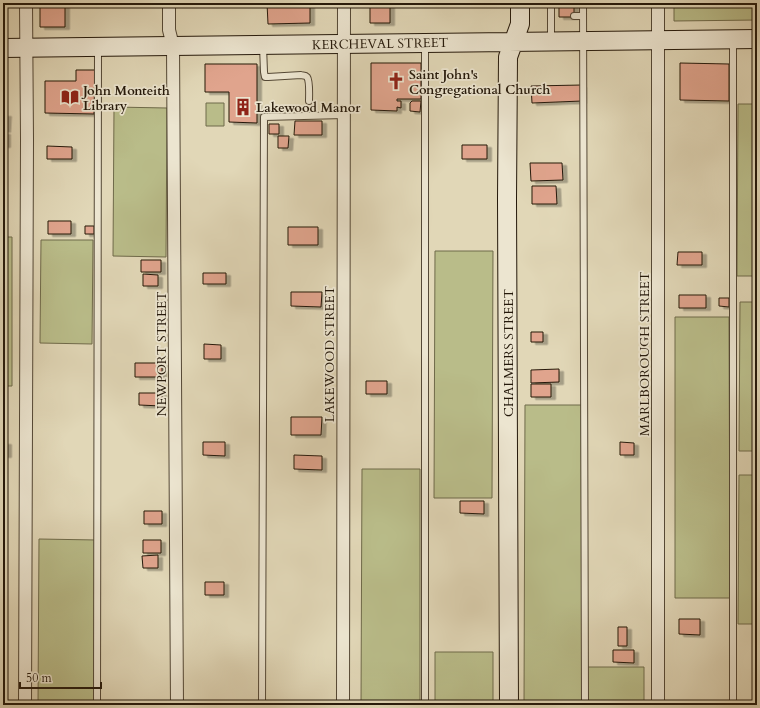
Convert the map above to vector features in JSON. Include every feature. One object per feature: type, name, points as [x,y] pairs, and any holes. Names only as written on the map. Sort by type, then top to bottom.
[{"type":"street","points":[[25,705],[27,148],[26,3]]},
{"type":"street","name":"NEWPORT STREET","points":[[169,3],[169,30],[173,46],[177,705]]},
{"type":"street","name":"LAKEWOOD STREET","points":[[343,705],[344,3]]},
{"type":"street","name":"CHALMERS STREET","points":[[509,705],[507,199],[508,57],[520,24],[520,3]]},
{"type":"street","name":"MARLBOROUGH STREET","points":[[658,3],[658,705]]},
{"type":"street","name":"KERCHEVAL STREET","points":[[3,48],[757,39]]},
{"type":"lane","points":[[551,3],[551,41]]},
{"type":"lane","points":[[582,3],[585,705]]},
{"type":"lane","points":[[551,16],[559,16]]},
{"type":"lane","points":[[574,16],[583,16]]},
{"type":"lane","points":[[733,39],[733,705]]},
{"type":"lane","points":[[425,42],[425,705]]},
{"type":"lane","points":[[262,45],[265,77],[301,75],[307,77],[309,101]]},
{"type":"lane","points":[[97,705],[98,46]]},
{"type":"lane","points":[[262,705],[264,117],[344,115]]},
{"type":"green space","points":[[674,3],[757,3],[757,20],[674,21]]},
{"type":"green space","points":[[206,103],[224,103],[224,126],[206,126]]},
{"type":"green space","points":[[738,104],[757,104],[757,276],[737,276]]},
{"type":"green space","points":[[114,107],[167,108],[166,257],[113,256]]},
{"type":"green space","points":[[3,237],[12,237],[12,386],[3,386]]},
{"type":"green space","points":[[41,240],[93,240],[92,344],[40,343]]},
{"type":"green space","points":[[435,251],[493,251],[492,498],[434,498]]},
{"type":"green space","points":[[740,302],[757,302],[757,451],[739,451]]},
{"type":"green space","points":[[675,317],[729,317],[730,598],[675,598]]},
{"type":"green space","points":[[525,405],[583,405],[583,705],[524,705]]},
{"type":"green space","points":[[362,469],[420,469],[420,705],[361,705]]},
{"type":"green space","points":[[739,475],[757,475],[757,624],[738,624]]},
{"type":"green space","points":[[39,539],[97,540],[96,705],[38,705]]},
{"type":"green space","points":[[435,652],[493,652],[493,705],[435,705]]},
{"type":"green space","points":[[586,667],[644,667],[644,705],[587,705]]},
{"type":"building","points":[[40,3],[65,3],[65,27],[40,27]]},
{"type":"building","points":[[267,3],[310,3],[310,23],[268,24]]},
{"type":"building","points":[[370,3],[390,3],[390,23],[370,23]]},
{"type":"building","points":[[559,5],[574,5],[574,17],[559,17]]},
{"type":"building","name":"Saint John's Congregational Church","points":[[371,63],[421,63],[421,99],[397,99],[397,101],[401,101],[401,108],[397,107],[397,111],[371,110]]},
{"type":"building","points":[[680,63],[729,64],[729,101],[680,100]]},
{"type":"building","name":"Lakewood Manor","points":[[205,64],[257,64],[257,123],[229,122],[229,92],[205,92]]},
{"type":"building","name":"John Monteith Library","points":[[76,70],[95,70],[94,114],[45,113],[45,81],[76,81]]},
{"type":"building","points":[[582,85],[582,101],[532,103],[531,86]]},
{"type":"building","points":[[412,101],[421,101],[420,112],[410,111],[410,103]]},
{"type":"building","points":[[3,114],[7,114],[6,130],[3,129]]},
{"type":"building","points":[[295,121],[322,121],[322,135],[294,135]]},
{"type":"building","points":[[269,124],[279,124],[279,134],[269,134]]},
{"type":"building","points":[[3,132],[6,132],[6,145],[3,145]]},
{"type":"building","points":[[278,136],[289,136],[288,148],[278,148]]},
{"type":"building","points":[[462,145],[487,145],[487,159],[462,159]]},
{"type":"building","points":[[47,146],[72,147],[72,159],[47,159]]},
{"type":"building","points":[[530,163],[562,163],[563,180],[531,181]]},
{"type":"building","points":[[532,186],[556,186],[557,204],[532,204]]},
{"type":"building","points":[[48,221],[71,221],[71,234],[48,234]]},
{"type":"building","points":[[85,226],[94,226],[94,234],[85,234]]},
{"type":"building","points":[[288,227],[318,227],[318,245],[288,245]]},
{"type":"building","points":[[678,252],[702,252],[702,265],[677,265]]},
{"type":"building","points":[[141,260],[161,260],[161,272],[141,272]]},
{"type":"building","points":[[203,273],[226,273],[226,284],[203,284]]},
{"type":"building","points":[[143,274],[158,275],[158,286],[143,286]]},
{"type":"building","points":[[291,292],[322,292],[321,307],[291,306]]},
{"type":"building","points":[[679,295],[706,295],[706,308],[679,308]]},
{"type":"building","points":[[719,298],[729,298],[729,307],[719,306]]},
{"type":"building","points":[[531,332],[543,332],[543,342],[531,342]]},
{"type":"building","points":[[204,344],[221,345],[221,359],[204,359]]},
{"type":"building","points":[[135,363],[162,363],[162,377],[135,377]]},
{"type":"building","points":[[559,369],[559,382],[531,383],[531,370]]},
{"type":"building","points":[[366,381],[387,381],[387,394],[366,394]]},
{"type":"building","points":[[531,384],[551,384],[551,397],[531,397]]},
{"type":"building","points":[[139,393],[162,393],[162,406],[139,405]]},
{"type":"building","points":[[291,417],[322,417],[321,435],[291,435]]},
{"type":"building","points":[[3,442],[7,442],[7,455],[3,455]]},
{"type":"building","points":[[203,442],[225,442],[225,456],[203,455]]},
{"type":"building","points":[[620,442],[634,443],[634,455],[620,455]]},
{"type":"building","points":[[294,455],[322,456],[322,470],[294,469]]},
{"type":"building","points":[[460,501],[484,501],[484,514],[460,513]]},
{"type":"building","points":[[144,511],[162,511],[162,524],[144,524]]},
{"type":"building","points":[[143,540],[161,540],[161,553],[143,553]]},
{"type":"building","points":[[158,555],[158,568],[143,568],[142,556]]},
{"type":"building","points":[[205,582],[224,582],[224,595],[205,595]]},
{"type":"building","points":[[679,619],[700,619],[700,635],[679,634]]},
{"type":"building","points":[[618,627],[627,627],[627,646],[618,646]]},
{"type":"building","points":[[613,650],[634,650],[634,663],[613,662]]},
{"type":"place","name":"Saint John's Congregational Church","points":[[396,81]]},
{"type":"place","name":"John Monteith Library","points":[[70,97]]},
{"type":"place","name":"Lakewood Manor","points":[[243,107]]}]
